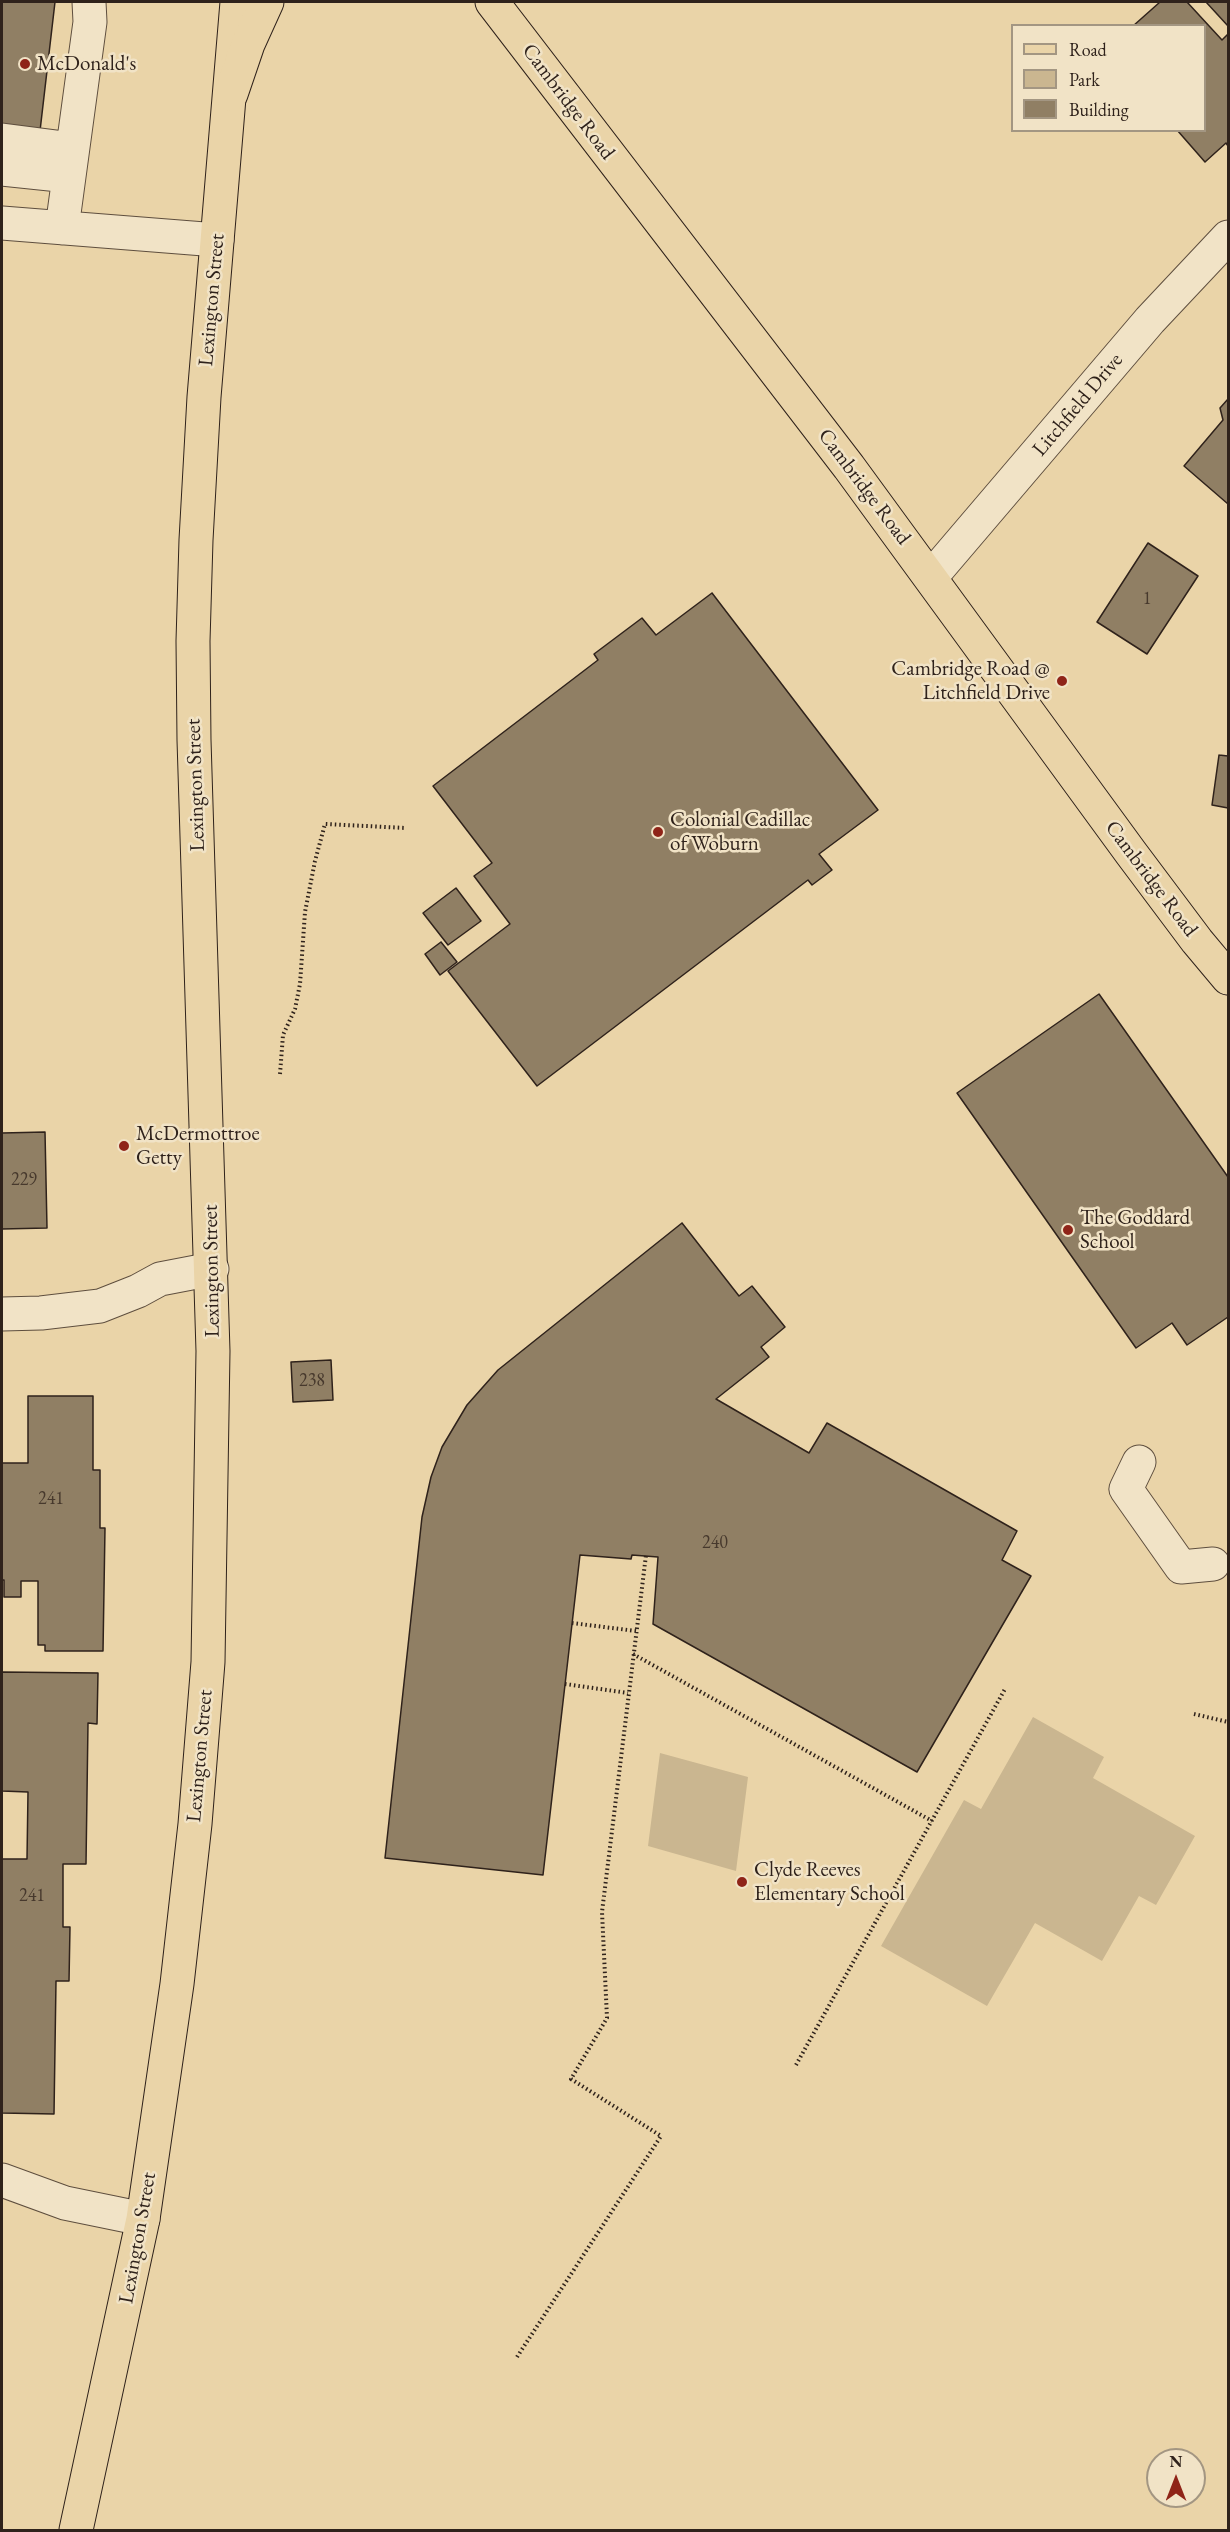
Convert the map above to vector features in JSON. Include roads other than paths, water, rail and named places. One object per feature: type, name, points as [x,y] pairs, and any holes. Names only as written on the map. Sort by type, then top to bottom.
[{"type":"main road","name":"Lexington Street","points":[[76,2530],[144,2218],[179,1973],[195,1824],[208,1662],[213,1351],[212,1269],[194,740],[194,641],[196,540],[204,397],[237,2]]},
{"type":"main road","points":[[231,94],[248,44],[267,2]]},
{"type":"main road","name":"Cambridge Road","points":[[492,2],[849,467],[1131,853],[1197,941],[1228,978]]},
{"type":"street","points":[[62,228],[90,22],[89,2]]},
{"type":"street","points":[[2,141],[71,163]]},
{"type":"street","points":[[2,169],[71,163]]},
{"type":"street","points":[[2,223],[217,240]]},
{"type":"street","name":"Litchfield Drive","points":[[931,577],[1150,320],[1228,237]]},
{"type":"street","points":[[2,1314],[41,1313],[100,1306],[138,1291],[160,1279],[212,1269]]},
{"type":"street","points":[[1139,1462],[1125,1489],[1181,1567],[1213,1564]]},
{"type":"street","points":[[2,2180],[65,2203],[144,2218]]},
{"type":"place","name":"McDonald's","points":[[25,64]]},
{"type":"place","name":"Cambridge Road @ Litchfield Drive","points":[[1062,681]]},
{"type":"place","name":"Colonial Cadillac of Woburn","points":[[658,832]]},
{"type":"place","name":"McDermottroe Getty","points":[[124,1146]]},
{"type":"place","name":"The Goddard School","points":[[1068,1230]]},
{"type":"place","name":"Clyde Reeves Elementary School","points":[[742,1882]]}]
